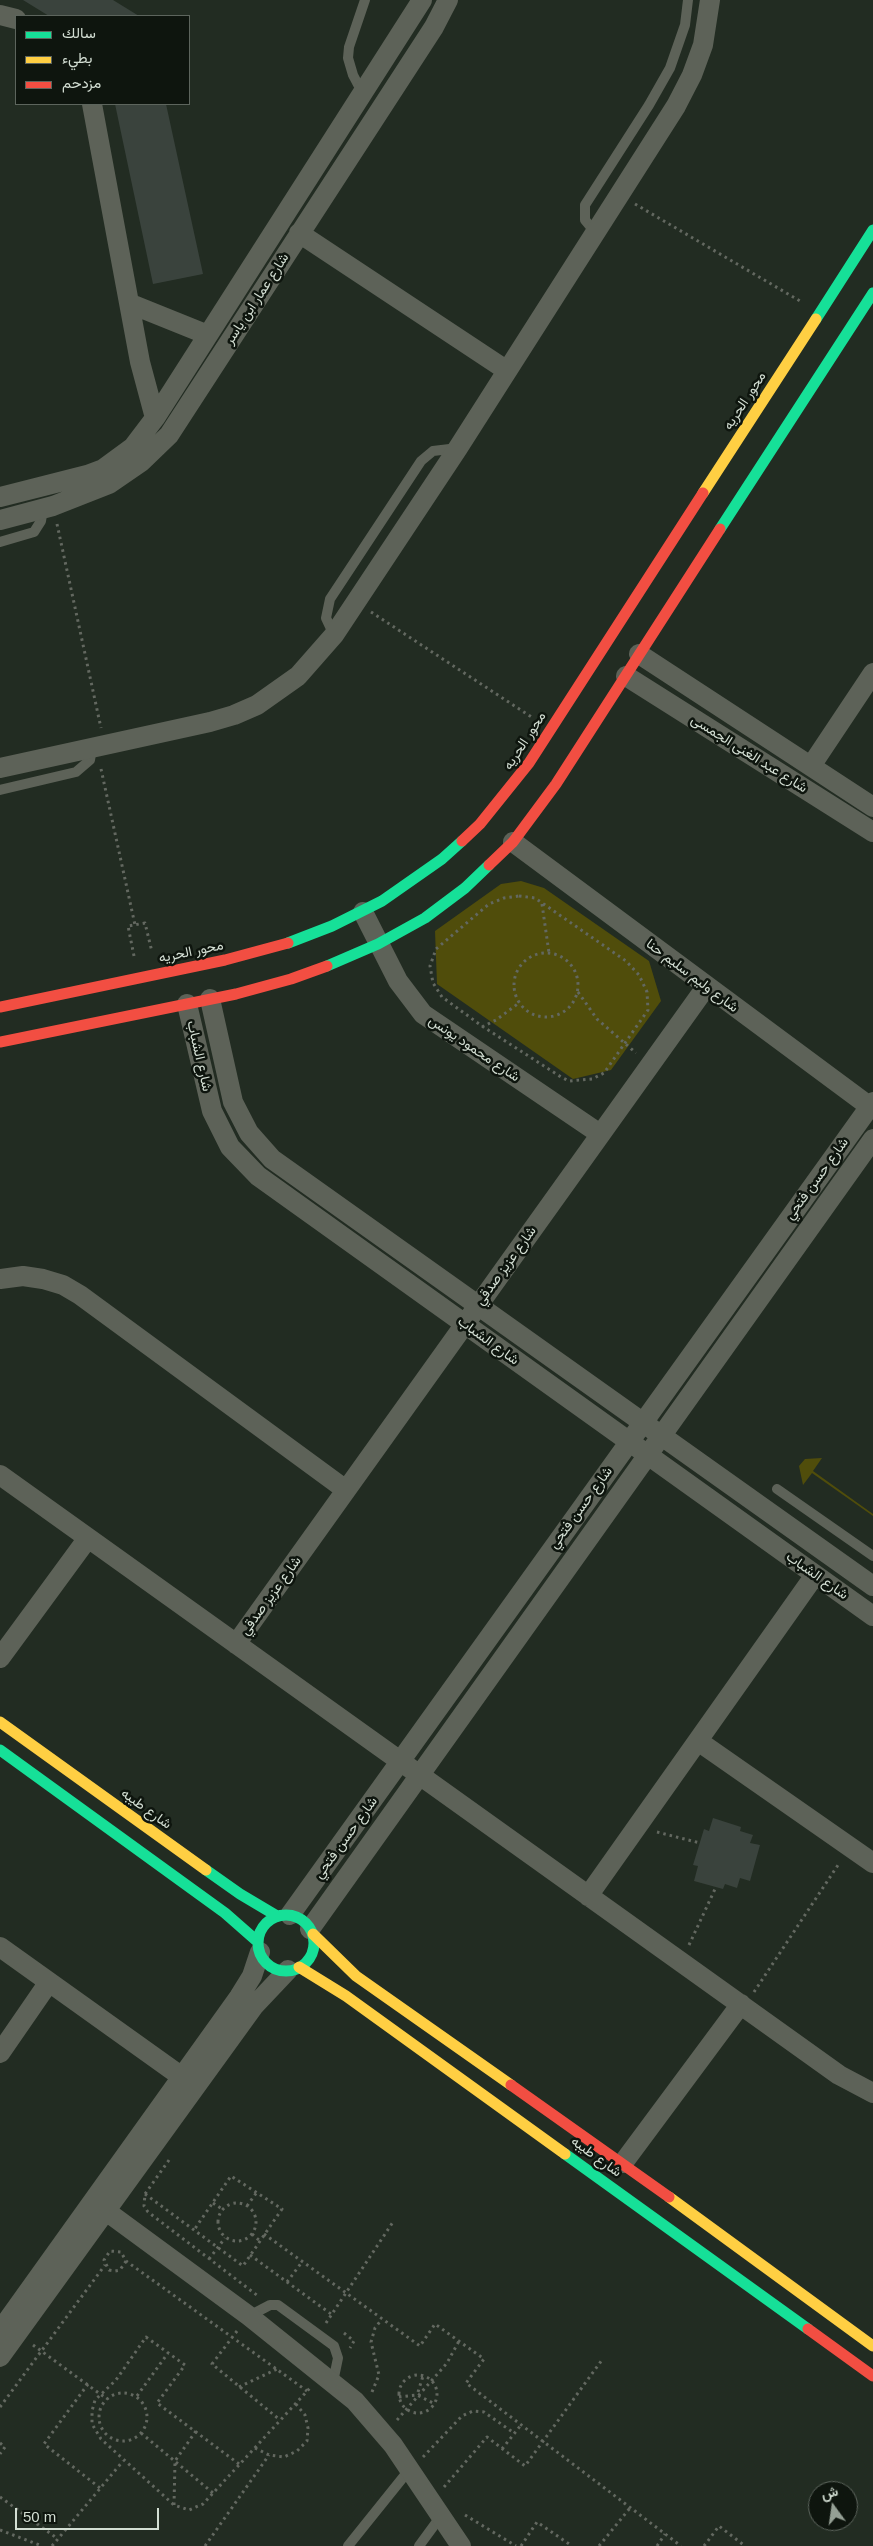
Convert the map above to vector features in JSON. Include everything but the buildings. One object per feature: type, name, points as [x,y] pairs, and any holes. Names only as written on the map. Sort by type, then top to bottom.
[{"type":"main road","name":"محور الحريه","points":[[0,1007],[157,975],[271,948],[306,936],[362,912],[408,885],[462,842],[514,784],[873,230]]},
{"type":"main road","points":[[0,1042],[187,1004],[291,979],[378,944],[448,902],[482,874],[513,842],[556,784],[873,293]]},
{"type":"main road","name":"شارع طيبه","points":[[0,1722],[240,1894],[284,1916]]},
{"type":"main road","points":[[0,1750],[224,1913],[259,1947],[271,1966],[293,1969],[310,1956],[313,1948],[312,1932],[305,1922],[284,1916],[263,1926],[259,1947]]},
{"type":"main road","name":"شارع طيبه","points":[[312,1932],[356,1976],[623,2163],[873,2346]]},
{"type":"main road","name":"شارع طيبه","points":[[293,1969],[346,1996],[873,2376]]},
{"type":"street","name":"شارع عمار ابن ياسر","points":[[0,497],[67,481],[103,469],[133,447],[155,418],[422,0]]},
{"type":"street","name":"شارع عمار ابن ياسر","points":[[0,520],[48,507],[109,484],[134,468],[169,435],[434,27],[448,0]]},
{"type":"street","points":[[0,768],[210,722],[257,704],[298,676],[334,636],[458,448],[676,106],[692,75],[703,45],[710,0]]},
{"type":"street","points":[[0,15],[15,19]]},
{"type":"street","points":[[92,105],[131,304],[140,362],[155,418]]},
{"type":"street","points":[[299,233],[506,370]]},
{"type":"street","points":[[131,304],[208,335]]},
{"type":"street","name":"شارع عبد الغنى الجمسى","points":[[640,654],[873,807]]},
{"type":"street","points":[[811,766],[873,673]]},
{"type":"street","name":"شارع عبد الغنى الجمسى","points":[[626,676],[873,832]]},
{"type":"street","name":"شارع وليم سليم حنا","points":[[513,842],[706,987],[872,1106]]},
{"type":"street","name":"شارع محمود يونس","points":[[362,912],[398,981],[418,1009],[600,1134]]},
{"type":"street","name":"شارع عزيز صدقي","points":[[236,1644],[706,987]]},
{"type":"street","name":"شارع الشباب","points":[[210,999],[233,1102],[244,1126],[260,1147],[286,1170],[479,1305],[660,1437],[873,1586]]},
{"type":"street","name":"شارع الشباب","points":[[187,1004],[212,1111],[223,1135],[243,1162],[275,1189],[873,1616]]},
{"type":"street","name":"شارع حسن فتحي","points":[[284,1916],[401,1760],[872,1106]]},
{"type":"street","name":"شارع حسن فتحي","points":[[312,1932],[660,1437],[873,1140]]},
{"type":"street","points":[[1,1276],[23,1276],[43,1279],[63,1285],[80,1295],[346,1490]]},
{"type":"street","points":[[0,1475],[839,2075],[873,2093]]},
{"type":"street","points":[[0,1658],[88,1538]]},
{"type":"street","points":[[588,1896],[815,1575]]},
{"type":"street","points":[[698,1741],[873,1863]]},
{"type":"street","points":[[0,1947],[182,2077]]},
{"type":"street","points":[[0,2357],[9,2332],[246,1986],[259,1947]]},
{"type":"street","points":[[9,2332],[106,2211],[254,2006],[293,1969]]},
{"type":"street","points":[[0,2052],[49,1982]]},
{"type":"street","points":[[623,2163],[742,2005]]},
{"type":"street","points":[[106,2211],[249,2316],[328,2378],[375,2422],[415,2464],[441,2516],[461,2546]]},
{"type":"lane","points":[[363,94],[353,75],[348,58],[349,47],[365,0]]},
{"type":"lane","points":[[595,232],[585,220],[585,205],[667,74],[679,49],[685,25],[688,0]]},
{"type":"lane","points":[[334,636],[326,618],[330,600],[415,469],[425,455],[433,451],[458,448]]},
{"type":"lane","points":[[0,542],[34,532],[48,507]]},
{"type":"lane","points":[[0,790],[76,772],[87,766],[98,747]]},
{"type":"lane","points":[[777,1489],[873,1556]]},
{"type":"lane","points":[[249,2316],[270,2305],[281,2307],[318,2334],[337,2349],[338,2358],[328,2378]]},
{"type":"lane","points":[[348,2546],[415,2464]]},
{"type":"lane","points":[[419,2546],[441,2516]]},
{"type":"path","points":[[619,194],[820,312]]},
{"type":"path","points":[[48,507],[136,925]]},
{"type":"path","points":[[356,602],[550,729]]},
{"type":"path","points":[[520,896],[535,898],[542,903],[626,961],[639,974],[647,992],[648,1010],[604,1073],[592,1079],[569,1081],[482,1026],[442,997],[433,983],[430,966],[436,949],[489,904],[504,898],[520,896]]},
{"type":"path","points":[[542,903],[548,953]]},
{"type":"path","points":[[139,978],[128,926],[145,922],[157,975]]},
{"type":"path","points":[[548,953],[566,959],[572,966],[578,983],[578,992],[569,1008],[552,1016],[534,1015],[519,1003],[514,987],[518,969],[531,956],[548,953]]},
{"type":"path","points":[[578,992],[597,1020],[650,1065]]},
{"type":"path","points":[[452,1034],[482,1026],[508,1013],[519,1003]]},
{"type":"path","points":[[662,1833],[700,1843]]},
{"type":"path","points":[[742,2005],[850,1847]]},
{"type":"path","points":[[681,1962],[716,1887]]},
{"type":"path","points":[[173,2154],[145,2194],[144,2206],[148,2212],[270,2305]]},
{"type":"path","points":[[145,2194],[194,2230],[244,2266],[282,2208],[231,2176],[194,2230]]},
{"type":"path","points":[[247,2206],[257,2192]]},
{"type":"path","points":[[213,2203],[222,2209]]},
{"type":"path","points":[[234,2203],[247,2206],[256,2219],[252,2234],[239,2241],[226,2238],[218,2224],[222,2209],[234,2203]]},
{"type":"path","points":[[318,2334],[393,2222]]},
{"type":"path","points":[[252,2234],[260,2241]]},
{"type":"path","points":[[264,2234],[420,2346],[435,2324],[484,2359],[466,2383],[542,2443],[681,2546]]},
{"type":"path","points":[[195,2277],[226,2238]]},
{"type":"path","points":[[0,2407],[105,2265],[106,2255],[116,2250],[125,2256],[124,2267],[115,2271],[105,2265]]},
{"type":"path","points":[[250,2255],[331,2314]]},
{"type":"path","points":[[126,2261],[307,2391]]},
{"type":"path","points":[[287,2282],[302,2262]]},
{"type":"path","points":[[249,2316],[212,2364],[280,2420]]},
{"type":"path","points":[[370,2395],[379,2375],[371,2342],[375,2328],[382,2319]]},
{"type":"path","points":[[9,2332],[42,2351],[107,2398]]},
{"type":"path","points":[[240,2464],[157,2404],[185,2365],[146,2337],[116,2380],[100,2393],[92,2411],[92,2424],[101,2439],[122,2461],[174,2506],[189,2510],[196,2508],[213,2492],[240,2464],[255,2448],[307,2391],[328,2378]]},
{"type":"path","points":[[395,2422],[447,2363],[458,2341]]},
{"type":"path","points":[[137,2396],[168,2353]]},
{"type":"path","points":[[442,2489],[487,2437],[525,2466],[602,2360]]},
{"type":"path","points":[[239,2387],[277,2369]]},
{"type":"path","points":[[417,2395],[423,2376]]},
{"type":"path","points":[[423,2376],[431,2380],[437,2391],[435,2404],[431,2409],[418,2414],[406,2410],[399,2397],[402,2382],[408,2377],[423,2376]]},
{"type":"path","points":[[88,2384],[44,2444],[100,2488]]},
{"type":"path","points":[[122,2392],[137,2396],[147,2410],[148,2418],[141,2433],[134,2438],[117,2440],[103,2430],[99,2414],[107,2398],[122,2392]]},
{"type":"path","points":[[399,2397],[417,2395],[435,2404]]},
{"type":"path","points":[[255,2448],[269,2455],[284,2456],[297,2452],[307,2441],[308,2428],[305,2415],[295,2403]]},
{"type":"path","points":[[415,2464],[462,2416],[473,2411],[484,2412],[514,2433]]},
{"type":"path","points":[[502,2449],[521,2425]]},
{"type":"path","points":[[174,2506],[175,2461],[196,2431]]},
{"type":"path","points":[[141,2433],[213,2492]]},
{"type":"path","points":[[0,2443],[5,2447],[0,2454]]},
{"type":"path","points":[[205,2546],[269,2455]]},
{"type":"path","points":[[52,2546],[122,2461]]},
{"type":"path","points":[[0,2498],[58,2539]]},
{"type":"path","points":[[599,2546],[630,2508]]},
{"type":"path","points":[[462,2514],[516,2546]]},
{"type":"path","points":[[520,2546],[536,2522],[572,2546]]},
{"type":"path","points":[[704,2546],[719,2526],[745,2546]]},
{"type":"path","points":[[0,2530],[42,2546]]},
{"type":"path","points":[[657,2546],[665,2534]]},
{"type":"path","points":[[736,2546],[739,2542]]},
{"type":"shaded area","points":[[521,881],[544,888],[649,961],[661,1001],[611,1070],[573,1079],[437,984],[435,931],[501,884]]},
{"type":"shaded area","points":[[822,1458],[813,1471],[873,1514],[873,1516],[812,1473],[803,1485],[799,1466],[805,1459]]},
{"type":"traffic: fast","points":[[816,319],[873,230]]},
{"type":"traffic: fast","points":[[720,529],[873,293]]},
{"type":"traffic: fast","points":[[288,943],[332,926],[382,901],[442,859],[462,841]]},
{"type":"traffic: fast","points":[[327,966],[378,944],[425,918],[465,888],[489,865]]},
{"type":"traffic: fast","points":[[0,1750],[225,1913],[258,1942]]},
{"type":"traffic: fast","points":[[206,1870],[240,1894],[277,1916]]},
{"type":"traffic: fast","points":[[286,1915],[306,1923],[314,1943],[306,1963],[286,1971],[266,1963],[258,1943],[266,1923],[286,1915]]},
{"type":"traffic: fast","points":[[565,2154],[808,2329]]},
{"type":"traffic: slow","points":[[703,493],[816,319]]},
{"type":"traffic: slow","points":[[0,1722],[206,1870]]},
{"type":"traffic: slow","points":[[313,1934],[356,1976],[511,2085]]},
{"type":"traffic: slow","points":[[299,1967],[346,1996],[565,2154]]},
{"type":"traffic: slow","points":[[669,2197],[873,2346]]},
{"type":"traffic: jam","points":[[462,841],[480,824],[529,763],[703,493]]},
{"type":"traffic: jam","points":[[489,865],[513,842],[556,784],[720,529]]},
{"type":"traffic: jam","points":[[0,1007],[225,960],[288,943]]},
{"type":"traffic: jam","points":[[0,1042],[236,994],[291,979],[327,966]]},
{"type":"traffic: jam","points":[[511,2085],[669,2197]]},
{"type":"traffic: jam","points":[[808,2329],[873,2376]]}]
